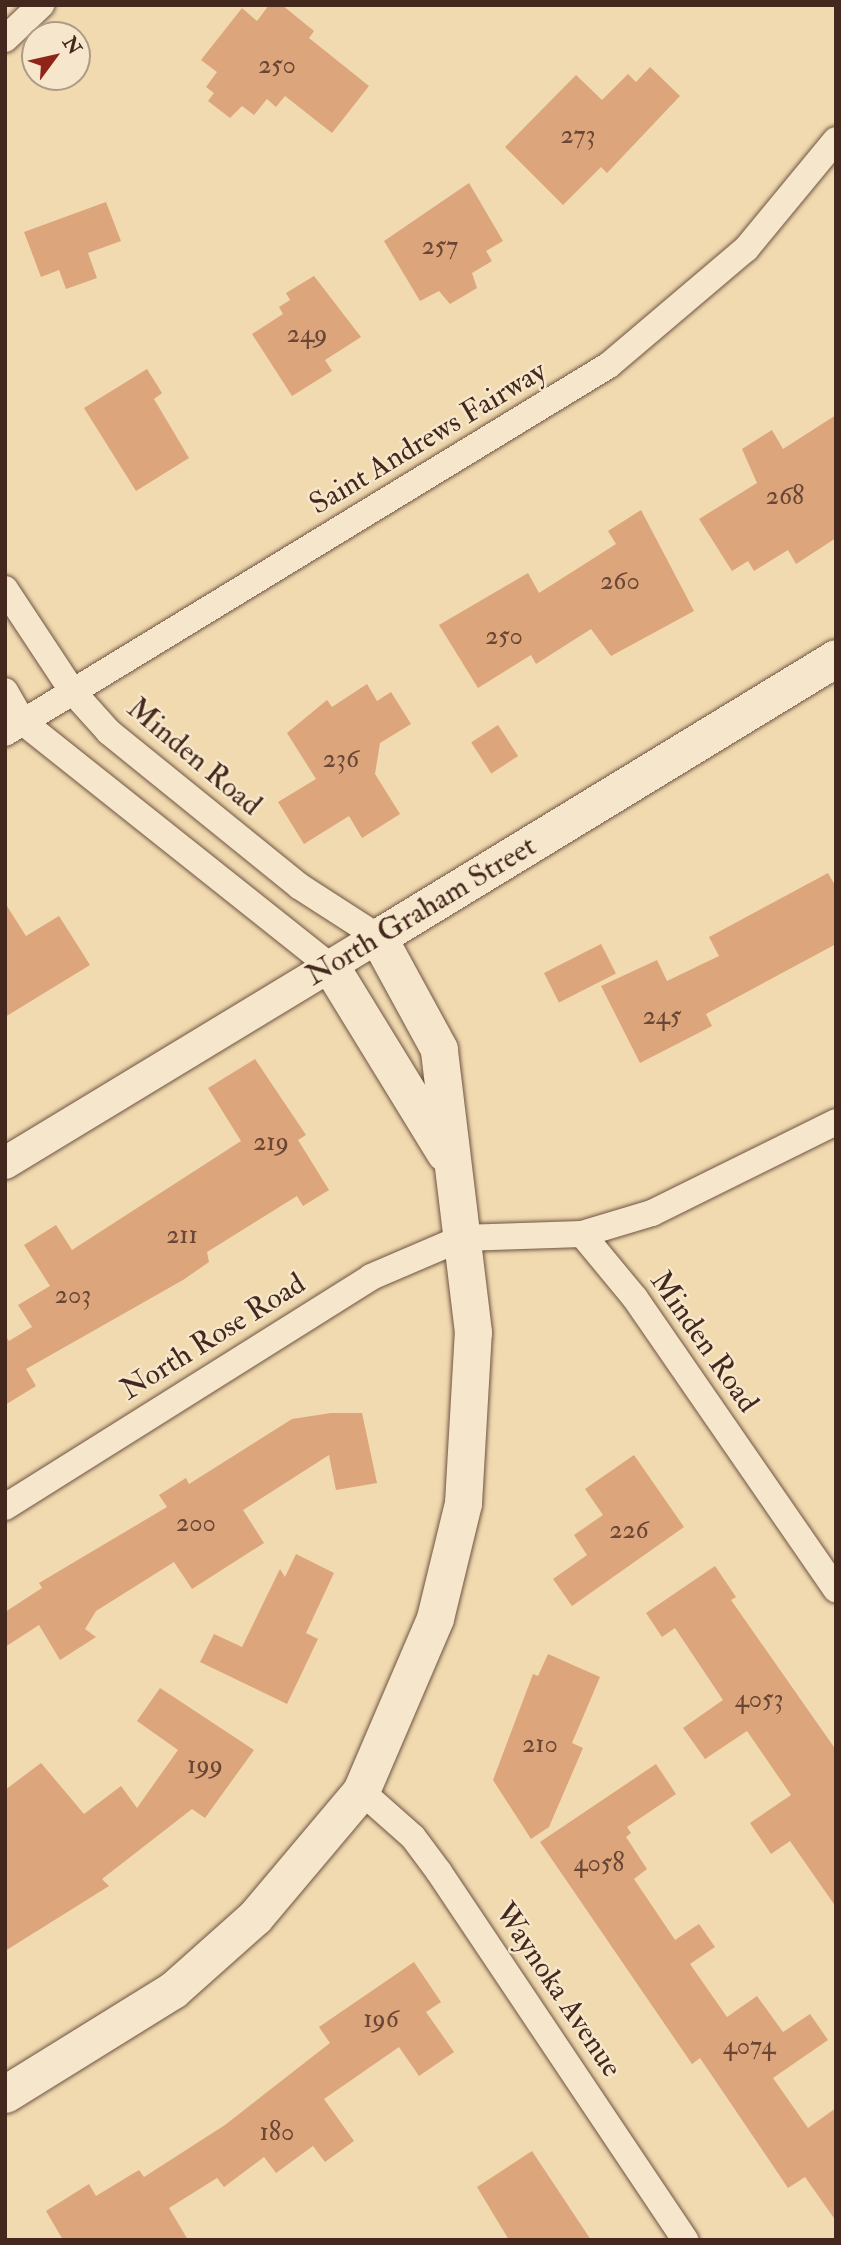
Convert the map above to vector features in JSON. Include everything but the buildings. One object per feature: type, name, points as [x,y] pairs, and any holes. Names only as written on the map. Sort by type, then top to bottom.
[{"type":"main road","name":"North Graham Street","points":[[378,937],[836,658]]},
{"type":"main road","points":[[5,2094],[211,1959],[298,1870],[361,1791],[435,1618],[463,1503],[473,1399],[462,1238],[439,1049],[378,937]]},
{"type":"main road","points":[[331,967],[453,1166]]},
{"type":"street","points":[[5,40],[41,5]]},
{"type":"street","name":"Saint Andrews Fairway","points":[[14,727],[609,365],[746,249],[836,140]]},
{"type":"street","name":"Minden Road","points":[[5,589],[73,692],[109,732],[299,886],[378,937]]},
{"type":"street","points":[[5,691],[14,727],[331,967]]},
{"type":"street","name":"North Graham Street","points":[[5,1163],[378,937]]},
{"type":"street","points":[[462,1238],[582,1234],[652,1213],[836,1122]]},
{"type":"street","name":"Minden Road","points":[[582,1234],[635,1298],[836,1590]]},
{"type":"street","name":"North Rose Road","points":[[5,1507],[370,1278],[462,1238]]},
{"type":"street","name":"Waynoka Avenue","points":[[361,1791],[413,1837],[685,2240]]}]
